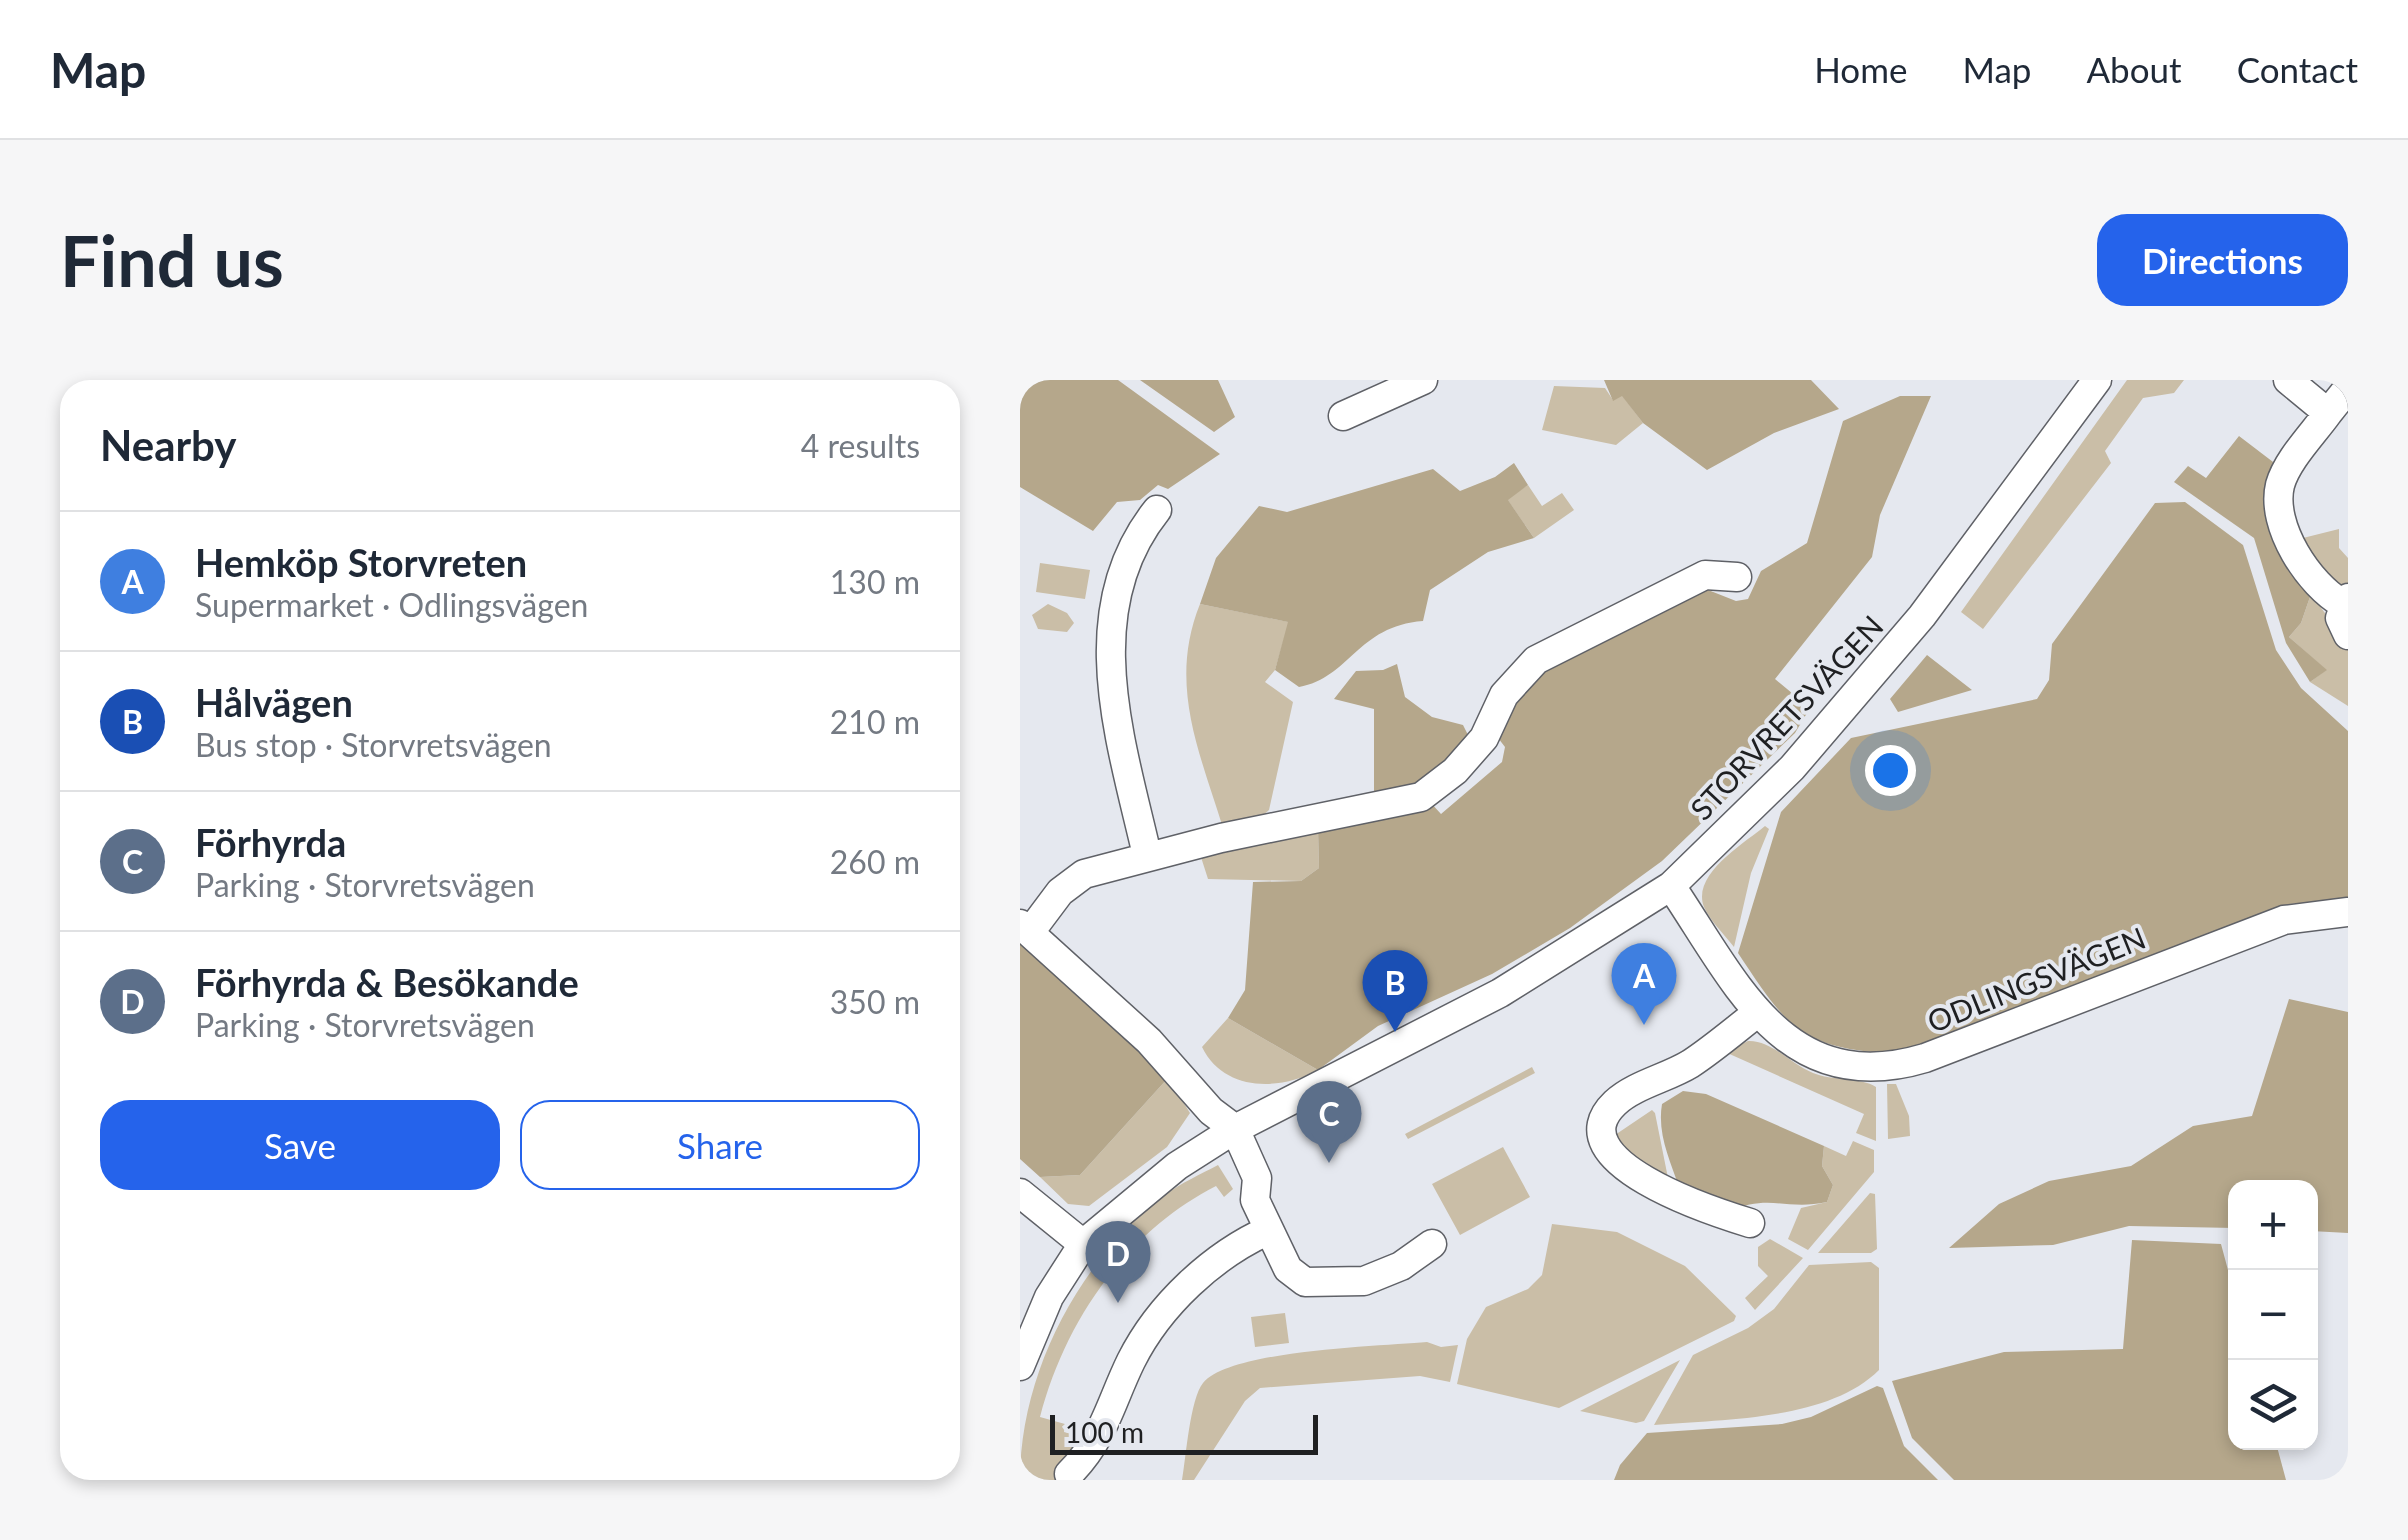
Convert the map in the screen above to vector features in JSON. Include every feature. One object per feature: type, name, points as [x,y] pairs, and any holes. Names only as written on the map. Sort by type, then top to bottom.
[{"type":"street","points":[[1343,416],[1423,380]]},
{"type":"street","name":"STORVRETSVÄGEN","points":[[1020,1366],[1050,1297],[1083,1244],[1177,1166],[1236,1129],[1500,992],[1671,886],[1792,768],[1922,616],[2097,380]]},
{"type":"street","points":[[2288,380],[2328,413]]},
{"type":"street","points":[[2348,388],[2288,470],[2278,505],[2285,529],[2316,585],[2345,601],[2340,618],[2348,634]]},
{"type":"street","points":[[1147,855],[1117,728],[1110,652],[1119,576],[1137,535],[1157,510]]},
{"type":"street","points":[[1432,1244],[1401,1266],[1364,1282],[1305,1282],[1288,1270],[1255,1200],[1257,1178],[1236,1129],[1210,1111],[1149,1040],[1025,928],[1084,874],[1147,855],[1421,796],[1455,771],[1484,738],[1504,695],[1536,660],[1705,575],[1737,577]]},
{"type":"street","name":"ODLINGSVÄGEN","points":[[1671,886],[1758,1014],[1790,1044],[1816,1058],[1854,1066],[1906,1064],[2224,940],[2284,920],[2348,912]]},
{"type":"street","points":[[1750,1223],[1676,1195],[1615,1162],[1602,1142],[1606,1120],[1615,1104],[1690,1064],[1758,1014]]},
{"type":"street","points":[[1020,1194],[1083,1244]]},
{"type":"street","points":[[1069,1474],[1094,1449],[1133,1356],[1172,1302],[1224,1256],[1269,1230]]},
{"type":"shaded area","points":[[1020,380],[1118,380],[1220,454],[1168,489],[1158,485],[1140,500],[1117,502],[1093,531],[1020,487]]},
{"type":"shaded area","points":[[1140,380],[1218,380],[1235,417],[1214,432]]},
{"type":"shaded area","points":[[1604,380],[1811,380],[1839,409],[1774,433],[1707,470],[1643,423],[1622,396],[1613,401]]},
{"type":"shaded area","points":[[2127,380],[2184,380],[2174,393],[2143,398],[2105,451],[2111,463],[1983,629],[1961,612]]},
{"type":"shaded area","points":[[1554,386],[1605,388],[1613,400],[1622,395],[1643,423],[1616,445],[1542,430]]},
{"type":"shaded area","points":[[1900,396],[1931,396],[1880,515],[1872,557],[1775,679],[1810,708],[1795,733],[1662,861],[1570,928],[1492,974],[1378,1026],[1318,1070],[1228,1018],[1245,990],[1253,882],[1301,881],[1319,868],[1318,828],[1430,802],[1441,814],[1502,762],[1505,747],[1495,734],[1531,680],[1559,659],[1698,586],[1736,601],[1748,599],[1761,571],[1807,543],[1843,421]]},
{"type":"shaded area","points":[[2239,436],[2277,465],[2311,594],[2301,623],[2289,637],[2327,670],[2310,682],[2286,643],[2254,538],[2174,482],[2188,466],[2206,478]]},
{"type":"shaded area","points":[[1514,463],[1528,485],[1508,500],[1534,538],[1488,552],[1430,590],[1423,621],[1383,632],[1316,682],[1299,687],[1275,670],[1288,622],[1200,604],[1216,558],[1259,506],[1287,512],[1433,469],[1460,491],[1495,477]]},
{"type":"shaded area","points":[[1528,485],[1542,506],[1562,493],[1574,510],[1534,538],[1507,499]]},
{"type":"shaded area","points":[[2185,502],[2243,545],[2276,650],[2301,688],[2348,731],[2348,901],[2289,904],[1896,1054],[1838,1047],[1800,1030],[1771,1000],[1738,953],[1781,812],[1851,738],[2037,699],[2049,680],[2052,644],[2155,503]]},
{"type":"shaded area","points":[[2339,529],[2339,548],[2348,558],[2348,586],[2320,578],[2303,538]]},
{"type":"shaded area","points":[[1040,563],[1090,570],[1085,599],[1036,592]]},
{"type":"shaded area","points":[[2311,594],[2330,620],[2331,633],[2348,646],[2348,706],[2310,682],[2326,670],[2289,637],[2301,623]]},
{"type":"shaded area","points":[[1048,604],[1067,613],[1074,623],[1067,632],[1038,629],[1032,615]]},
{"type":"shaded area","points":[[1200,604],[1289,622],[1275,670],[1265,682],[1293,702],[1269,810],[1259,819],[1223,828],[1190,717],[1187,689],[1191,633]]},
{"type":"shaded area","points":[[1927,655],[1972,690],[1898,712],[1890,699]]},
{"type":"shaded area","points":[[1397,664],[1405,697],[1432,717],[1463,725],[1471,741],[1438,775],[1374,797],[1374,709],[1334,699],[1356,671],[1383,670]]},
{"type":"shaded area","points":[[1765,826],[1769,829],[1751,873],[1734,947],[1704,907],[1705,883],[1722,860]]},
{"type":"shaded area","points":[[1318,828],[1319,868],[1301,881],[1208,879],[1200,854]]},
{"type":"shaded area","points":[[1020,939],[1168,1078],[1080,1175],[1040,1177],[1020,1159]]},
{"type":"shaded area","points":[[2289,999],[2348,1012],[2348,1233],[2318,1231],[2318,1180],[2228,1180],[2228,1228],[2129,1226],[2053,1245],[1949,1248],[1999,1204],[2049,1181],[2131,1166],[2193,1126],[2252,1116]]},
{"type":"shaded area","points":[[1228,1018],[1318,1070],[1270,1084],[1238,1080],[1224,1073],[1202,1047]]},
{"type":"shaded area","points":[[1748,1041],[1765,1044],[1813,1073],[1876,1087],[1876,1141],[1856,1133],[1864,1114],[1725,1052]]},
{"type":"shaded area","points":[[1532,1067],[1535,1073],[1408,1139],[1405,1134]]},
{"type":"shaded area","points":[[1168,1078],[1190,1113],[1167,1147],[1089,1206],[1068,1204],[1040,1177],[1080,1175]]},
{"type":"shaded area","points":[[1887,1084],[1896,1084],[1909,1116],[1910,1136],[1888,1139]]},
{"type":"shaded area","points":[[1683,1091],[1706,1094],[1824,1146],[1822,1166],[1833,1185],[1827,1202],[1755,1204],[1729,1212],[1679,1187],[1665,1147],[1661,1115],[1662,1104]]},
{"type":"shaded area","points":[[1652,1110],[1669,1183],[1619,1150],[1612,1137]]},
{"type":"shaded area","points":[[1853,1141],[1874,1150],[1874,1172],[1808,1250],[1788,1239],[1801,1208],[1827,1202],[1833,1185],[1822,1166],[1824,1146],[1846,1156]]},
{"type":"shaded area","points":[[1503,1147],[1530,1197],[1460,1235],[1432,1184]]},
{"type":"shaded area","points":[[1218,1165],[1233,1189],[1224,1197],[1216,1186],[1154,1228],[1104,1283],[1065,1347],[1040,1417],[1065,1424],[1064,1432],[1086,1438],[1066,1457],[1067,1480],[1020,1480],[1023,1440],[1043,1360],[1081,1286],[1134,1222],[1171,1191]]},
{"type":"shaded area","points":[[1870,1193],[1875,1194],[1877,1249],[1871,1253],[1818,1253]]},
{"type":"shaded area","points":[[1552,1224],[1617,1232],[1685,1266],[1736,1316],[1734,1321],[1559,1408],[1457,1384],[1467,1339],[1486,1307],[1528,1289],[1542,1275]]},
{"type":"shaded area","points":[[1770,1239],[1803,1258],[1755,1310],[1745,1298],[1768,1276],[1758,1266],[1758,1247]]},
{"type":"shaded area","points":[[2132,1240],[2221,1244],[2228,1270],[2228,1450],[2278,1450],[2286,1480],[1954,1480],[1912,1438],[1892,1381],[2004,1352],[2123,1349]]},
{"type":"shaded area","points":[[1871,1262],[1879,1268],[1879,1370],[1857,1387],[1832,1399],[1773,1414],[1654,1425],[1693,1355],[1748,1328],[1774,1309],[1809,1265]]},
{"type":"shaded area","points":[[1285,1313],[1289,1343],[1255,1347],[1251,1317]]},
{"type":"shaded area","points":[[1427,1342],[1441,1347],[1458,1345],[1450,1382],[1420,1376],[1260,1388],[1245,1401],[1194,1480],[1182,1480],[1195,1402],[1203,1383],[1218,1372],[1243,1363],[1308,1352]]},
{"type":"shaded area","points":[[1680,1360],[1644,1421],[1636,1423],[1580,1411]]},
{"type":"shaded area","points":[[1877,1386],[1883,1388],[1904,1446],[1938,1480],[1614,1480],[1620,1465],[1647,1433],[1782,1424],[1811,1417]]},
{"type":"place","name":"Hemköp Storvreten","points":[[1644,1025]]},
{"type":"place","name":"Hålvägen","points":[[1395,1032]]},
{"type":"place","name":"Förhyrda","points":[[1329,1163]]},
{"type":"place","name":"Förhyrda & Besökande","points":[[1118,1303]]}]
